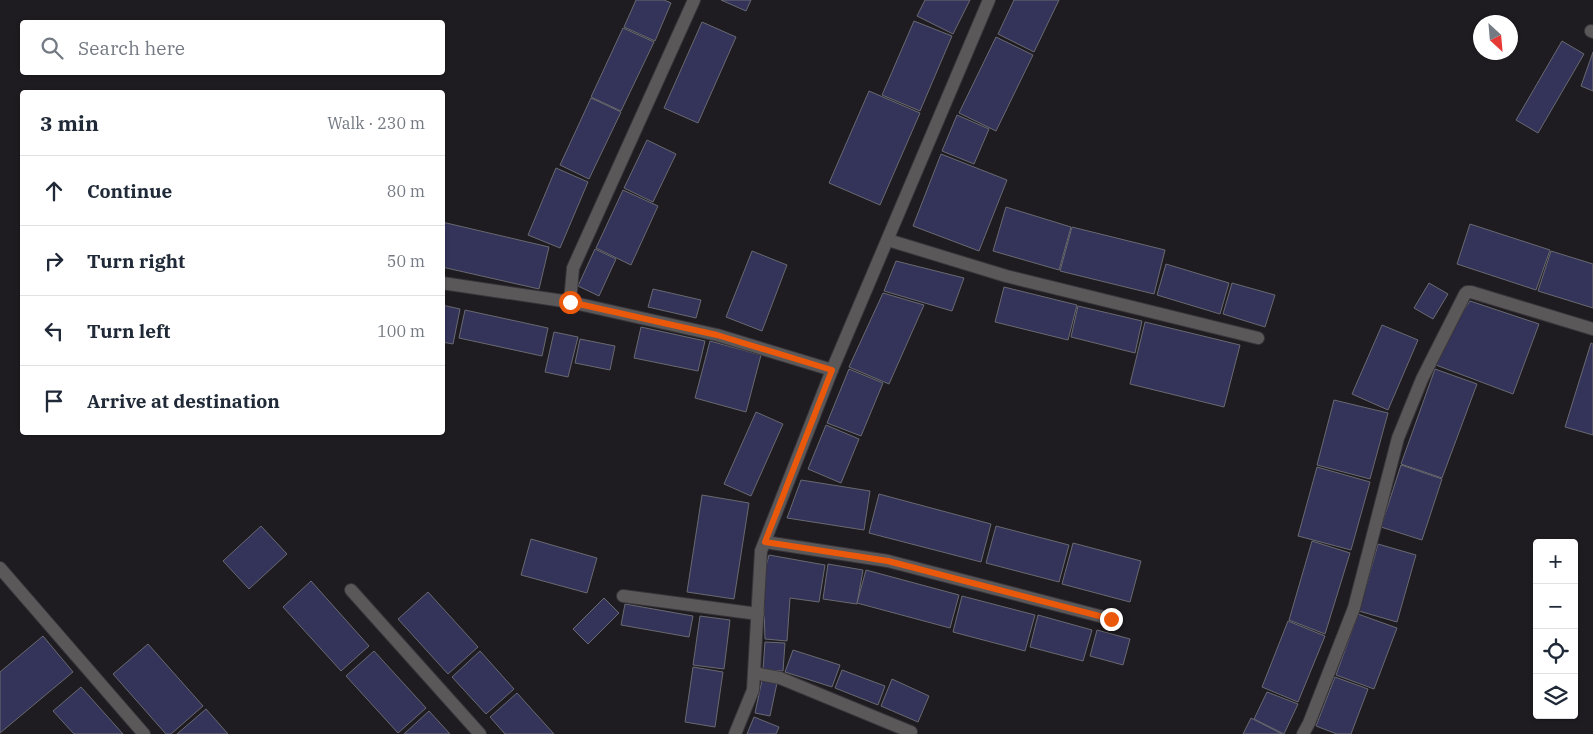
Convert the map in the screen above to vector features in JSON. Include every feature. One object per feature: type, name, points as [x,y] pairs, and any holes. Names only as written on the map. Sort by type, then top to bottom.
[{"type":"street","points":[[570,302],[573,268],[694,0]]},
{"type":"street","points":[[734,734],[753,690],[761,551],[832,370],[990,0]]},
{"type":"street","points":[[888,240],[1006,276],[1258,338]]},
{"type":"street","points":[[445,283],[570,302],[717,335],[832,370]]},
{"type":"street","points":[[1304,734],[1354,608],[1398,438],[1422,379],[1465,294],[1470,292],[1593,330]]},
{"type":"street","points":[[765,542],[888,561],[1111,619]]},
{"type":"street","points":[[0,568],[144,734]]},
{"type":"street","points":[[351,590],[480,734]]},
{"type":"street","points":[[623,596],[758,614]]},
{"type":"street","points":[[754,673],[780,678],[911,732]]},
{"type":"building","points":[[636,0],[664,0],[671,3],[655,41],[624,27]]},
{"type":"building","points":[[721,0],[751,0],[746,11]]},
{"type":"building","points":[[925,0],[970,0],[953,34],[917,16]]},
{"type":"building","points":[[1014,0],[1059,0],[1034,52],[998,34]]},
{"type":"building","points":[[914,21],[952,36],[920,111],[882,95]]},
{"type":"building","points":[[702,22],[736,37],[698,123],[664,108]]},
{"type":"building","points":[[623,28],[654,42],[621,111],[591,97]]},
{"type":"building","points":[[996,37],[1033,55],[996,131],[959,113]]},
{"type":"building","points":[[1562,41],[1584,54],[1538,133],[1516,120]]},
{"type":"building","points":[[1593,52],[1593,91],[1581,86]]},
{"type":"building","points":[[869,91],[920,113],[880,205],[829,183]]},
{"type":"building","points":[[591,98],[621,112],[589,179],[560,165]]},
{"type":"building","points":[[957,115],[989,129],[974,164],[942,151]]},
{"type":"building","points":[[647,140],[676,154],[653,202],[624,188]]},
{"type":"building","points":[[941,154],[1007,180],[979,251],[913,226]]},
{"type":"building","points":[[556,168],[588,182],[560,248],[528,235]]},
{"type":"building","points":[[623,190],[658,206],[631,265],[596,248]]},
{"type":"building","points":[[1006,207],[1071,227],[1059,270],[993,251]]},
{"type":"building","points":[[445,223],[549,247],[539,289],[445,268]]},
{"type":"building","points":[[1470,224],[1550,250],[1536,290],[1457,264]]},
{"type":"building","points":[[1072,227],[1165,250],[1154,294],[1060,271]]},
{"type":"building","points":[[595,249],[616,259],[599,296],[578,286]]},
{"type":"building","points":[[752,251],[787,265],[762,331],[726,317]]},
{"type":"building","points":[[1551,251],[1593,264],[1593,308],[1538,291]]},
{"type":"building","points":[[896,261],[964,278],[952,311],[884,291]]},
{"type":"building","points":[[1166,264],[1229,283],[1220,314],[1157,295]]},
{"type":"building","points":[[1232,283],[1275,295],[1265,327],[1223,314]]},
{"type":"building","points":[[1429,283],[1448,294],[1433,319],[1414,308]]},
{"type":"building","points":[[1004,287],[1077,305],[1068,340],[995,322]]},
{"type":"building","points":[[653,289],[701,300],[696,318],[648,307]]},
{"type":"building","points":[[883,293],[924,305],[889,384],[849,367]]},
{"type":"building","points":[[1470,301],[1539,324],[1513,394],[1436,365],[1451,329]]},
{"type":"building","points":[[445,306],[460,309],[453,344],[445,343]]},
{"type":"building","points":[[1078,306],[1142,321],[1135,353],[1071,337]]},
{"type":"building","points":[[465,310],[548,328],[542,356],[459,338]]},
{"type":"building","points":[[1145,322],[1240,345],[1224,407],[1130,384]]},
{"type":"building","points":[[1382,325],[1418,340],[1388,410],[1352,394]]},
{"type":"building","points":[[641,327],[705,341],[698,371],[634,358]]},
{"type":"building","points":[[554,332],[578,337],[568,377],[545,372]]},
{"type":"building","points":[[580,339],[615,346],[610,370],[575,363]]},
{"type":"building","points":[[710,341],[761,355],[746,412],[695,398]]},
{"type":"building","points":[[1591,343],[1593,344],[1593,435],[1565,427]]},
{"type":"building","points":[[849,369],[883,383],[861,436],[827,423]]},
{"type":"building","points":[[1435,369],[1477,384],[1442,478],[1401,464]]},
{"type":"building","points":[[1334,400],[1388,413],[1370,479],[1317,465]]},
{"type":"building","points":[[756,412],[783,424],[751,496],[724,484]]},
{"type":"building","points":[[826,425],[859,439],[841,483],[808,469]]},
{"type":"building","points":[[1401,465],[1442,479],[1422,540],[1381,527]]},
{"type":"building","points":[[1317,467],[1370,482],[1351,550],[1298,536]]},
{"type":"building","points":[[801,480],[870,491],[864,530],[787,518]]},
{"type":"building","points":[[879,494],[991,524],[981,562],[869,533]]},
{"type":"building","points":[[702,495],[749,503],[734,599],[687,592]]},
{"type":"building","points":[[261,526],[287,554],[249,589],[223,561]]},
{"type":"building","points":[[996,526],[1069,545],[1059,582],[986,563]]},
{"type":"building","points":[[531,539],[597,558],[587,593],[521,575]]},
{"type":"building","points":[[1312,541],[1350,553],[1325,634],[1289,620]]},
{"type":"building","points":[[1073,543],[1141,561],[1130,602],[1062,584]]},
{"type":"building","points":[[1378,544],[1416,555],[1397,622],[1359,611]]},
{"type":"building","points":[[769,555],[825,565],[819,602],[790,598],[787,641],[765,639],[763,577]]},
{"type":"building","points":[[828,564],[863,570],[857,604],[823,599]]},
{"type":"building","points":[[866,570],[959,595],[950,628],[857,603]]},
{"type":"building","points":[[311,581],[369,646],[341,671],[283,607]]},
{"type":"building","points":[[428,592],[478,647],[448,674],[398,619]]},
{"type":"building","points":[[962,596],[1035,615],[1025,651],[953,632]]},
{"type":"building","points":[[604,598],[619,613],[588,644],[573,629]]},
{"type":"building","points":[[625,604],[693,616],[689,637],[621,625]]},
{"type":"building","points":[[1358,614],[1397,628],[1374,689],[1336,675]]},
{"type":"building","points":[[1038,615],[1092,630],[1083,661],[1030,647]]},
{"type":"building","points":[[700,616],[730,620],[724,669],[693,665]]},
{"type":"building","points":[[1288,621],[1325,636],[1298,702],[1262,687]]},
{"type":"building","points":[[1097,630],[1130,639],[1123,665],[1090,656]]},
{"type":"building","points":[[43,636],[73,672],[0,733],[0,672]]},
{"type":"building","points":[[765,642],[785,643],[783,671],[763,670]]},
{"type":"building","points":[[148,644],[203,706],[171,734],[166,734],[113,674]]},
{"type":"building","points":[[793,650],[840,665],[832,687],[785,672]]},
{"type":"building","points":[[374,651],[426,708],[398,733],[346,676]]},
{"type":"building","points":[[480,651],[514,689],[486,714],[452,677]]},
{"type":"building","points":[[693,667],[723,672],[715,727],[685,722]]},
{"type":"building","points":[[842,670],[885,686],[878,705],[835,688]]},
{"type":"building","points":[[1335,677],[1368,689],[1351,734],[1337,734],[1316,726]]},
{"type":"building","points":[[892,679],[929,696],[918,722],[881,706]]},
{"type":"building","points":[[762,680],[777,683],[770,716],[755,713]]},
{"type":"building","points":[[81,687],[123,734],[74,734],[53,711]]},
{"type":"building","points":[[1267,692],[1298,704],[1284,734],[1254,719]]},
{"type":"building","points":[[517,693],[554,734],[505,734],[490,717]]},
{"type":"building","points":[[206,709],[228,734],[177,734]]},
{"type":"building","points":[[429,711],[450,734],[404,734]]},
{"type":"building","points":[[754,717],[779,727],[776,734],[747,734]]},
{"type":"building","points":[[1251,718],[1282,734],[1243,734]]},
{"type":"route","points":[[570,302],[717,335],[832,370],[765,542],[888,561],[1111,619]]}]
